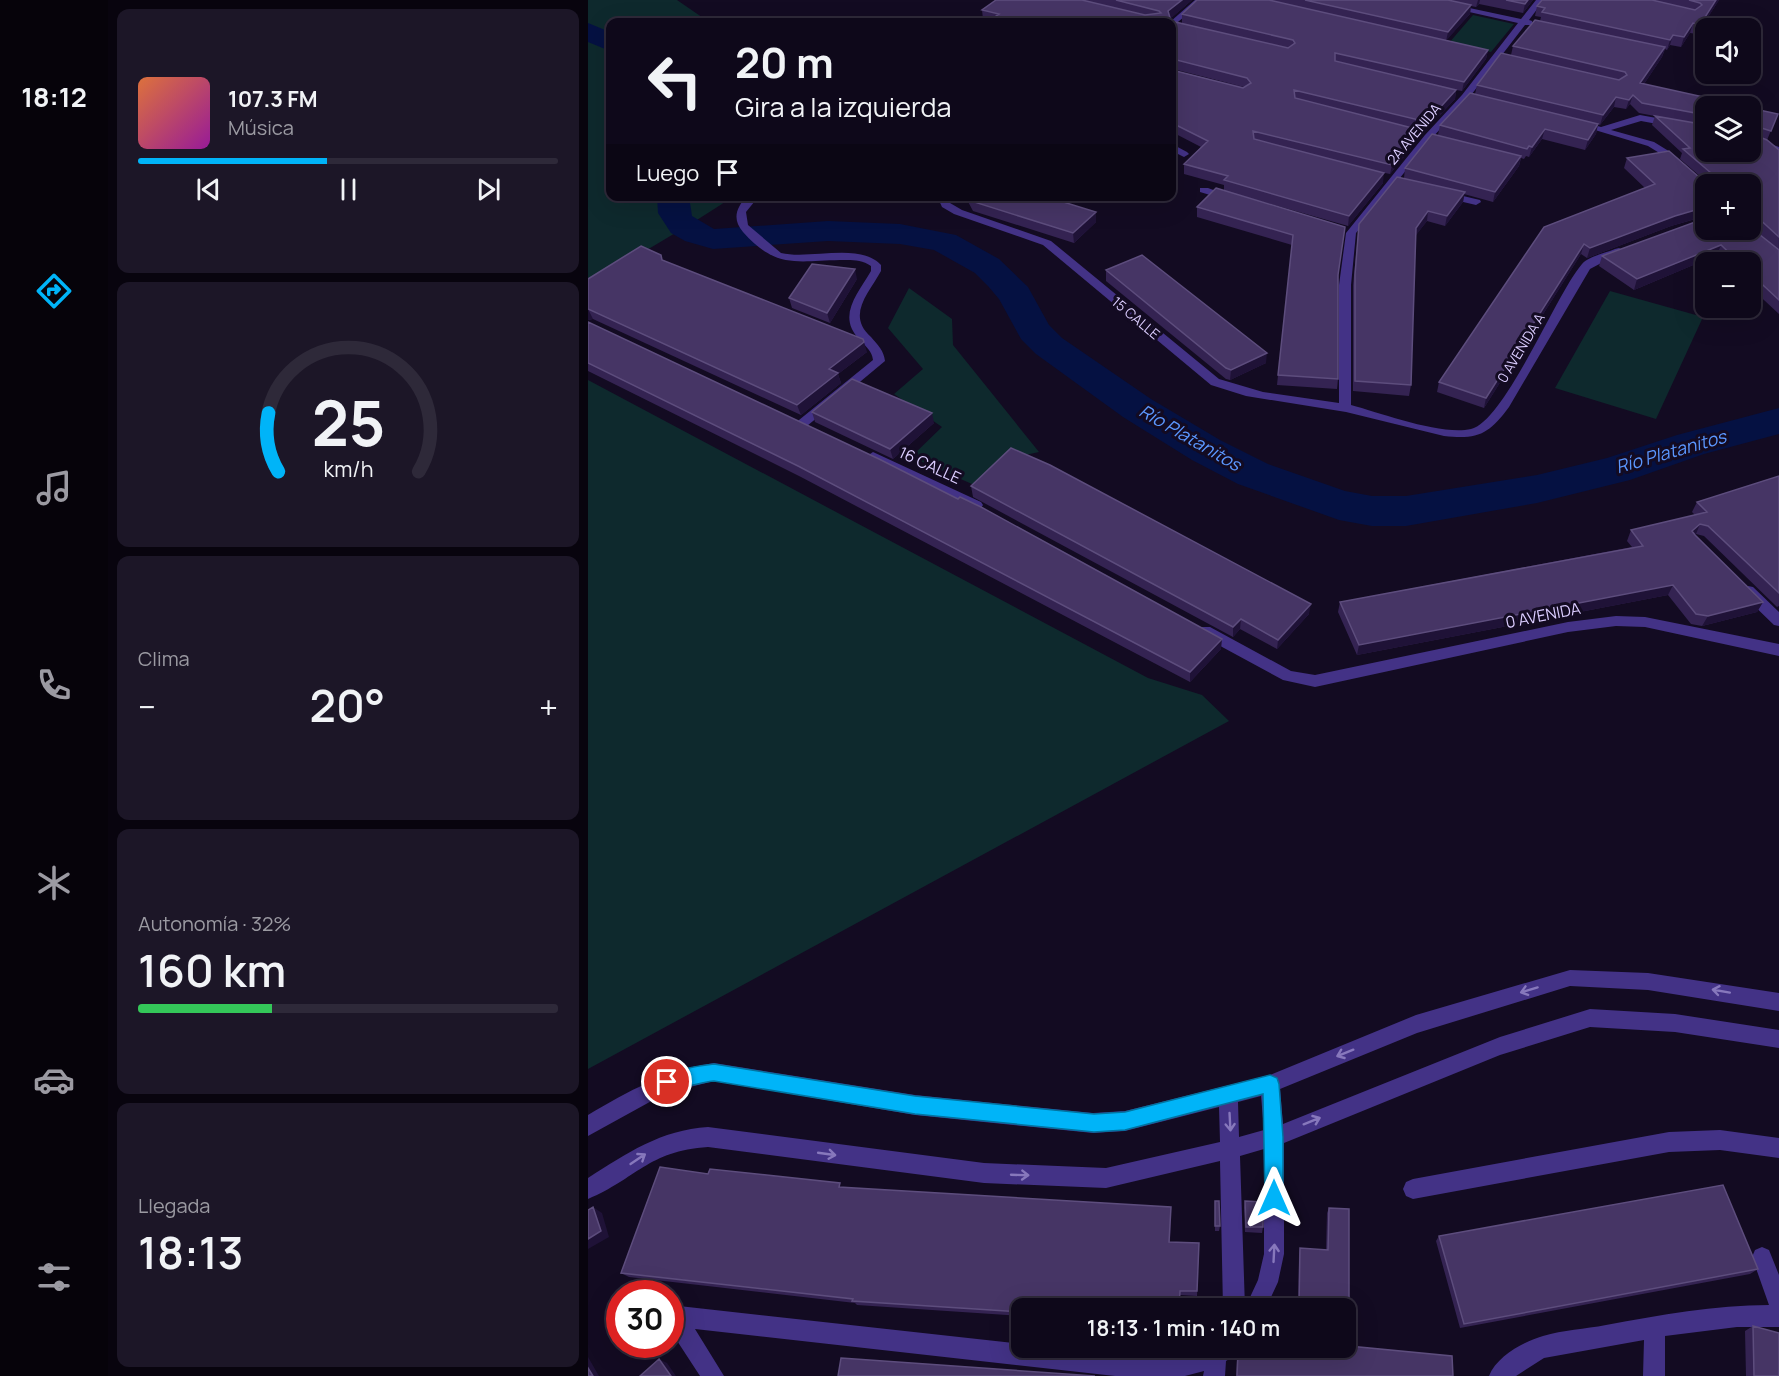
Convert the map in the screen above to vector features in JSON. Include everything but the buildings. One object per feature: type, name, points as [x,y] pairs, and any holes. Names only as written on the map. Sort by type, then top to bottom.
[{"type":"street","points":[[1176,22],[1200,0]]},
{"type":"street","points":[[1420,0],[1544,27]]},
{"type":"street","name":"2A AVENIDA","points":[[1345,408],[1346,232],[1399,183],[1428,137],[1465,97],[1540,0]]},
{"type":"street","points":[[1176,27],[1183,29]]},
{"type":"street","points":[[1485,55],[1507,60]]},
{"type":"street","points":[[1454,94],[1477,100]]},
{"type":"street","points":[[1604,129],[1640,118],[1695,128]]},
{"type":"street","points":[[1569,121],[1604,129],[1660,148],[1695,181]]},
{"type":"street","points":[[1417,135],[1438,140]]},
{"type":"street","points":[[1761,144],[1779,150]]},
{"type":"street","points":[[1176,149],[1184,154]]},
{"type":"street","points":[[1382,178],[1399,183]]},
{"type":"street","points":[[1204,190],[1238,200]]},
{"type":"street","points":[[1435,192],[1476,202]]},
{"type":"street","points":[[750,201],[742,210],[741,218],[748,232],[780,256],[788,258],[854,257],[875,263],[876,271],[855,308],[854,316],[855,327],[879,357],[877,363],[802,423]]},
{"type":"street","name":"15 CALLE","points":[[944,201],[946,205],[958,213],[1047,243],[1215,382],[1241,391],[1345,408]]},
{"type":"street","name":"0 AVENIDA A","points":[[1345,408],[1456,433],[1468,433],[1486,427],[1505,404],[1588,264],[1632,246]]},
{"type":"street","points":[[843,335],[872,346]]},
{"type":"street","name":"16 CALLE","points":[[865,452],[989,512]]},
{"type":"street","points":[[1738,581],[1779,621]]},
{"type":"street","name":"0 AVENIDA","points":[[1195,625],[1288,676],[1315,681],[1568,627],[1616,621],[1645,622],[1779,650]]},
{"type":"street","points":[[588,1126],[643,1092],[667,1082],[714,1072],[915,1105],[1094,1123],[1125,1121],[1270,1084],[1416,1024],[1570,978],[1712,989],[1779,1002]]},
{"type":"street","points":[[588,1189],[652,1149],[687,1137],[708,1137],[984,1173],[1106,1178],[1274,1137],[1500,1046],[1590,1018],[1613,1017],[1675,1023],[1779,1039]]},
{"type":"street","points":[[1260,1298],[1268,1282],[1274,1254],[1274,1137],[1270,1084]]},
{"type":"street","points":[[1228,1095],[1234,1298]]},
{"type":"street","points":[[1413,1188],[1669,1142],[1720,1140],[1779,1148]]},
{"type":"street","points":[[1762,1257],[1779,1303]]},
{"type":"street","points":[[1500,1376],[1527,1354],[1544,1347],[1655,1327],[1737,1316],[1779,1316]]},
{"type":"street","points":[[684,1317],[1149,1369],[1220,1360]]},
{"type":"street","points":[[1654,1376],[1655,1327]]},
{"type":"street","points":[[684,1334],[713,1376]]},
{"type":"green space","points":[[588,0],[677,0],[703,18],[606,18],[606,201],[726,201],[588,285]]},
{"type":"green space","points":[[1473,15],[1514,24],[1491,52],[1449,43]]},
{"type":"green space","points":[[909,288],[952,319],[953,345],[1039,452],[1012,458],[981,488],[911,457],[942,427],[894,394],[923,369],[888,328]]},
{"type":"green space","points":[[1610,291],[1695,315],[1695,318],[1703,318],[1656,419],[1555,388]]},
{"type":"green space","points":[[588,380],[1148,678],[1202,695],[1229,721],[588,1069]]},
{"type":"waterway","name":"Río Platanitos","points":[[588,31],[606,41]]},
{"type":"waterway","name":"Río Platanitos","points":[[673,201],[674,213],[683,226],[713,239],[828,231],[900,234],[944,242],[987,266],[1015,295],[1034,331],[1049,346],[1137,408],[1206,450],[1253,474],[1339,505],[1372,511],[1406,511],[1537,489],[1615,470],[1691,444],[1779,421]]},
{"type":"route","points":[[667,1082],[714,1072],[915,1105],[1094,1123],[1125,1121],[1270,1084],[1274,1137],[1274,1198]]}]
